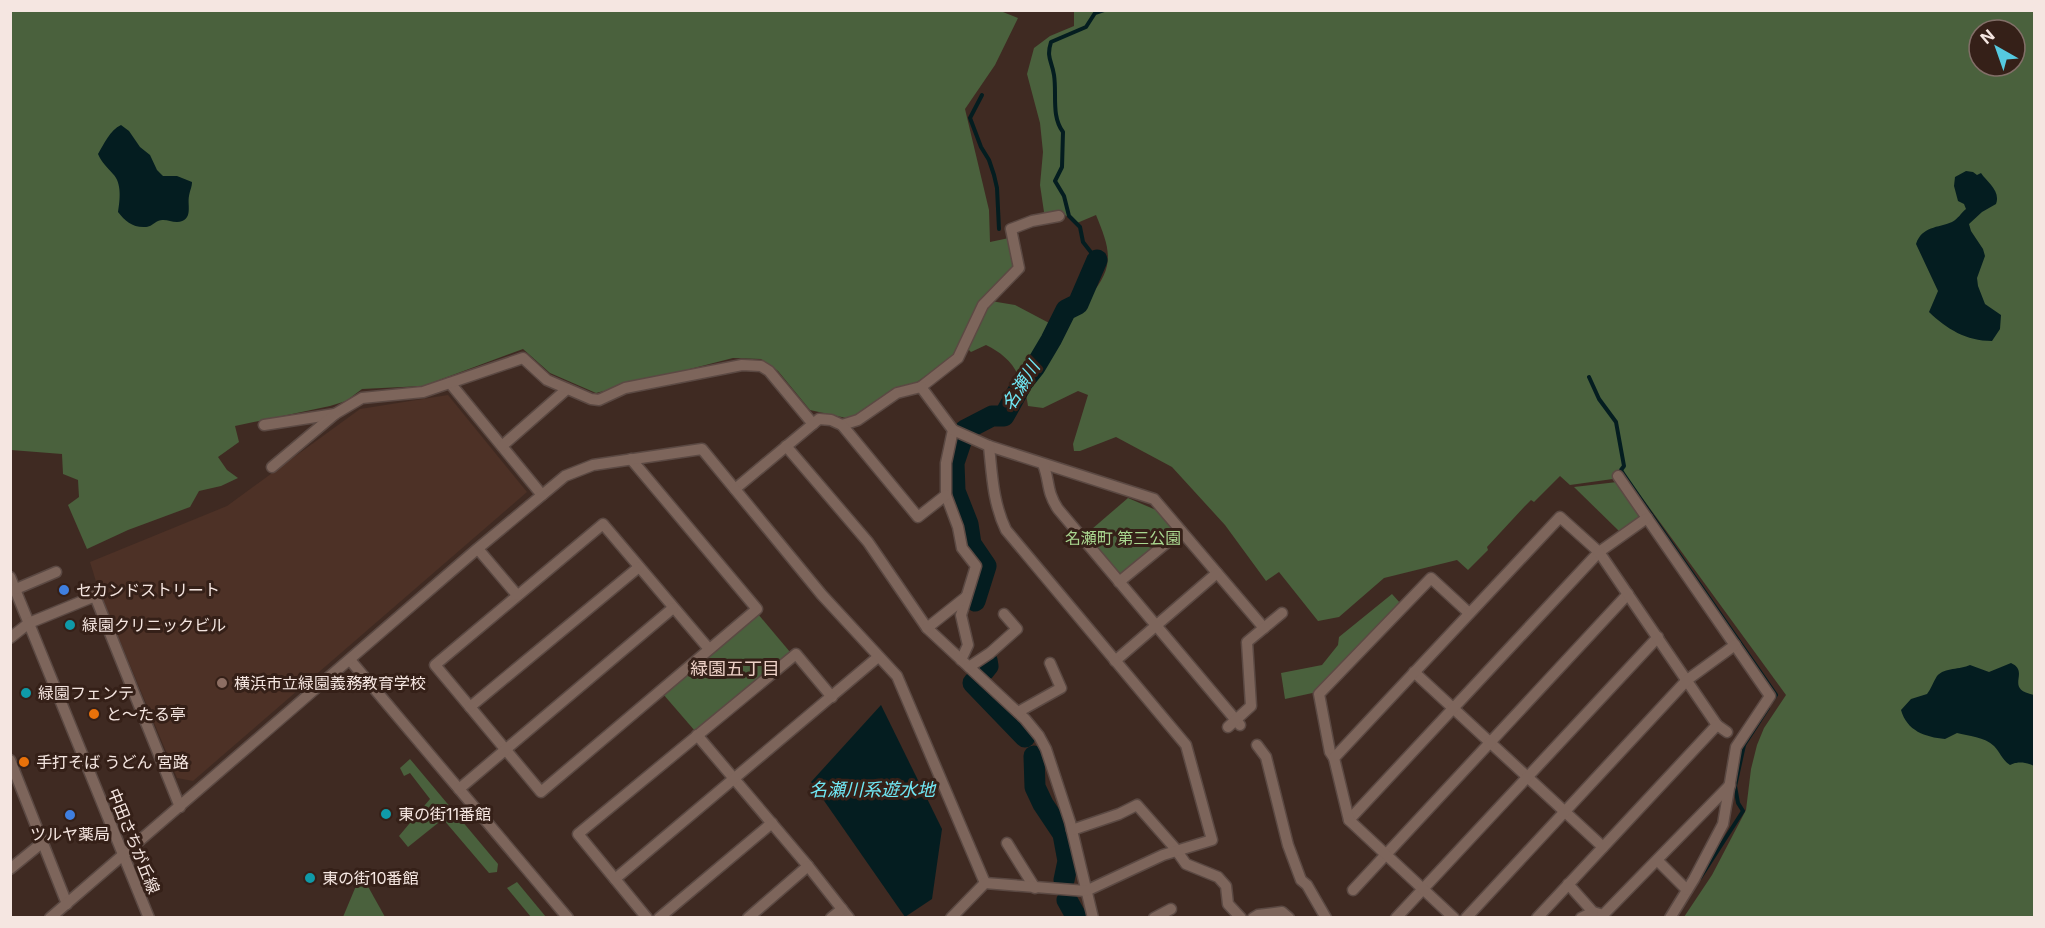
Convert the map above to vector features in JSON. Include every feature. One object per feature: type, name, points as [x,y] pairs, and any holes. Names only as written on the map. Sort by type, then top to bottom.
[{"type":"street","points":[[842,425],[858,420],[897,393],[921,387],[958,358],[983,305],[1019,268],[1011,229],[1032,220],[1059,216]]},
{"type":"street","points":[[272,467],[335,414],[362,398],[423,392],[523,358],[547,381],[591,399],[599,400],[625,388],[742,365],[761,366],[769,371],[813,424]]},
{"type":"street","points":[[450,383],[542,495]]},
{"type":"street","points":[[921,387],[953,430],[989,446],[1154,499],[1264,628]]},
{"type":"street","points":[[502,446],[567,389]]},
{"type":"street","points":[[264,426],[335,414]]},
{"type":"street","points":[[735,489],[819,418],[842,425],[918,516],[946,495]]},
{"type":"street","points":[[953,430],[946,463],[946,495],[958,527],[962,548],[975,566],[961,615],[968,645],[965,663]]},
{"type":"street","points":[[786,446],[867,542],[927,628],[1033,727],[1046,749],[1072,830],[1093,918]]},
{"type":"street","points":[[951,918],[985,884],[1086,891],[1163,855],[1212,840],[1190,748],[1006,530],[999,516],[994,495],[989,446]]},
{"type":"street","points":[[50,918],[565,476],[593,465],[702,449],[822,595],[897,676],[985,884]]},
{"type":"street","points":[[631,459],[757,609],[541,792],[435,665],[603,524],[709,649]]},
{"type":"street","points":[[1043,464],[1051,499],[1234,724],[1251,706],[1247,642],[1282,613]]},
{"type":"street","points":[[1618,476],[1770,696],[1734,738]]},
{"type":"street","points":[[1334,758],[1560,517],[1599,552],[1717,725],[1734,738],[1736,747],[1723,824],[1670,918]]},
{"type":"street","points":[[1349,820],[1599,552],[1647,518]]},
{"type":"street","points":[[1119,582],[1182,531]]},
{"type":"street","points":[[478,549],[518,596]]},
{"type":"street","points":[[470,707],[639,567]]},
{"type":"street","points":[[16,589],[56,572]]},
{"type":"street","points":[[1115,661],[1217,573]]},
{"type":"street","name":"中田さちが丘線","points":[[10,577],[149,918]]},
{"type":"street","points":[[1454,918],[1349,820],[1334,758],[1330,752],[1319,694],[1431,578],[1469,613]]},
{"type":"street","points":[[1353,890],[1628,594]]},
{"type":"street","points":[[10,638],[28,623],[95,596],[180,807]]},
{"type":"street","points":[[927,628],[966,597]]},
{"type":"street","points":[[459,789],[673,608]]},
{"type":"street","points":[[965,663],[990,653],[1017,629],[1004,614]]},
{"type":"street","points":[[1396,918],[1658,637]]},
{"type":"street","points":[[1466,918],[1687,680],[1735,645]]},
{"type":"street","points":[[646,918],[578,834],[795,654],[832,697]]},
{"type":"street","points":[[615,879],[878,657]]},
{"type":"street","points":[[350,660],[568,918]]},
{"type":"street","points":[[1018,712],[1061,688],[1050,663]]},
{"type":"street","points":[[1414,672],[1603,847]]},
{"type":"street","points":[[1537,918],[1717,725]]},
{"type":"street","points":[[697,735],[845,913],[831,918]]},
{"type":"street","points":[[1257,745],[1266,757],[1288,845],[1301,880],[1307,885],[1327,915]]},
{"type":"street","points":[[10,760],[67,904]]},
{"type":"street","points":[[10,792],[20,784]]},
{"type":"street","points":[[1568,884],[1593,912],[1603,915],[1730,785]]},
{"type":"street","points":[[1072,830],[1119,814],[1137,805],[1186,864],[1218,877],[1226,886],[1228,904],[1241,917]]},
{"type":"street","points":[[659,918],[772,823]]},
{"type":"street","points":[[10,869],[43,842]]},
{"type":"street","points":[[1007,843],[1035,888]]},
{"type":"street","points":[[1658,861],[1687,890]]},
{"type":"street","points":[[748,918],[808,866]]},
{"type":"street","points":[[1154,918],[1171,909]]},
{"type":"street","points":[[1253,918],[1258,915],[1282,912],[1289,918]]},
{"type":"street","points":[[1581,918],[1593,912]]},
{"type":"shaded area","name":"横浜市立緑園義務教育学校","points":[[448,395],[527,492],[193,781],[177,778],[98,588],[90,562],[227,506],[360,409]]},
{"type":"green space","points":[[10,11],[1004,11],[1018,18],[995,65],[965,109],[989,210],[990,242],[1009,238],[1015,269],[996,288],[954,356],[917,382],[893,389],[855,415],[846,418],[810,410],[778,371],[761,359],[733,358],[596,393],[550,373],[523,349],[423,386],[362,389],[346,401],[330,406],[235,426],[239,442],[218,457],[227,470],[238,478],[221,486],[199,491],[190,507],[128,530],[87,549],[68,505],[79,497],[78,480],[63,474],[62,454],[11,450]]},
{"type":"green space","points":[[1074,11],[2034,11],[2034,917],[1684,917],[1712,875],[1746,810],[1751,769],[1757,745],[1764,728],[1786,695],[1627,477],[1570,485],[1560,476],[1534,502],[1531,500],[1525,506],[1468,570],[1457,560],[1384,578],[1339,617],[1318,621],[1279,572],[1266,581],[1225,525],[1172,467],[1116,437],[1080,451],[1074,451],[1073,444],[1088,395],[1078,391],[1043,408],[1028,406],[1026,394],[1074,311],[1098,286],[1107,266],[1108,257],[1105,238],[1096,215],[1077,223],[1062,213],[1044,212],[1040,185],[1043,152],[1040,123],[1027,74],[1034,48],[1050,36],[1074,26]]},
{"type":"green space","points":[[991,301],[1015,305],[1051,324],[1040,350],[1020,380],[1011,364],[992,348],[986,345],[971,352],[968,349],[987,305]]},
{"type":"green space","points":[[1617,482],[1641,516],[1620,532],[1574,487]]},
{"type":"green space","name":"名瀬町 第三公園","points":[[1128,498],[1156,510],[1171,528],[1170,535],[1122,574],[1118,573],[1085,535]]},
{"type":"green space","points":[[1392,594],[1401,604],[1317,692],[1285,699],[1281,673],[1322,665],[1338,645],[1339,637]]},
{"type":"green space","points":[[758,614],[790,652],[695,731],[663,694]]},
{"type":"green space","points":[[410,759],[498,864],[497,872],[489,873],[443,819],[408,847],[399,836],[430,799],[410,773],[404,776],[400,768]]},
{"type":"green space","points":[[361,874],[385,917],[343,917]]},
{"type":"green space","points":[[517,882],[546,917],[531,917],[507,888]]},
{"type":"water","points":[[121,125],[150,155],[157,170],[163,176],[177,176],[192,182],[189,212],[186,219],[177,222],[161,220],[141,227],[130,223],[118,212],[120,197],[118,182],[98,154],[110,134]]},
{"type":"water","points":[[1966,171],[1977,175],[1981,173],[1997,195],[1996,204],[1982,212],[1969,224],[1985,256],[1977,278],[1978,286],[1985,304],[2001,315],[2000,329],[1992,341],[1974,339],[1958,333],[1929,312],[1938,291],[1916,244],[1926,231],[1952,222],[1966,209],[1964,204],[1958,201],[1954,186],[1955,177]]},
{"type":"water","points":[[2011,663],[2019,671],[2020,689],[2034,695],[2034,766],[2022,762],[2010,765],[1994,746],[1976,737],[1957,733],[1945,739],[1931,737],[1912,728],[1904,717],[1901,710],[1911,699],[1927,694],[1940,673],[1970,665],[1989,672]]},
{"type":"water","name":"名瀬川系遊水地","points":[[881,705],[942,829],[932,899],[905,917],[811,782]]},
{"type":"waterway","points":[[1097,260],[1083,242],[1080,227],[1069,216],[1064,196],[1055,181],[1062,167],[1063,132],[1057,119],[1054,75],[1049,52],[1051,42],[1086,27],[1095,13],[1104,10]]},
{"type":"waterway","points":[[982,95],[970,118],[994,175],[999,229]]},
{"type":"waterway","name":"名瀬川","points":[[975,601],[986,566],[971,544],[968,524],[955,491],[954,463],[965,430],[992,416],[1004,416],[1051,340],[1066,310],[1078,304],[1097,260]]},
{"type":"waterway","points":[[1589,377],[1599,399],[1616,422],[1624,466],[1621,470],[1776,695],[1772,701]]},
{"type":"waterway","name":"名瀬川","points":[[984,671],[988,666],[987,660]]},
{"type":"waterway","name":"名瀬川","points":[[975,681],[973,683],[1025,737]]},
{"type":"waterway","points":[[1700,878],[1743,811],[1738,803],[1735,786],[1744,745],[1768,708]]},
{"type":"waterway","name":"名瀬川","points":[[1034,756],[1035,787],[1043,804],[1063,834],[1068,861],[1064,880]]},
{"type":"waterway","name":"名瀬川","points":[[1067,900],[1077,918]]},
{"type":"place","name":"セカンドストリート","points":[[64,590]]},
{"type":"place","name":"緑園クリニックビル","points":[[70,625]]},
{"type":"place","name":"横浜市立緑園義務教育学校","points":[[222,683]]},
{"type":"place","name":"緑園フェンテ","points":[[26,693]]},
{"type":"place","name":"と～たる亭","points":[[94,714]]},
{"type":"place","name":"手打そば うどん 宮路","points":[[24,762]]},
{"type":"place","name":"東の街11番館","points":[[386,814]]},
{"type":"place","name":"ツルヤ薬局","points":[[70,815]]},
{"type":"place","name":"東の街10番館","points":[[310,878]]},
{"type":"district","name":"緑園五丁目","points":[[735,669]]}]
